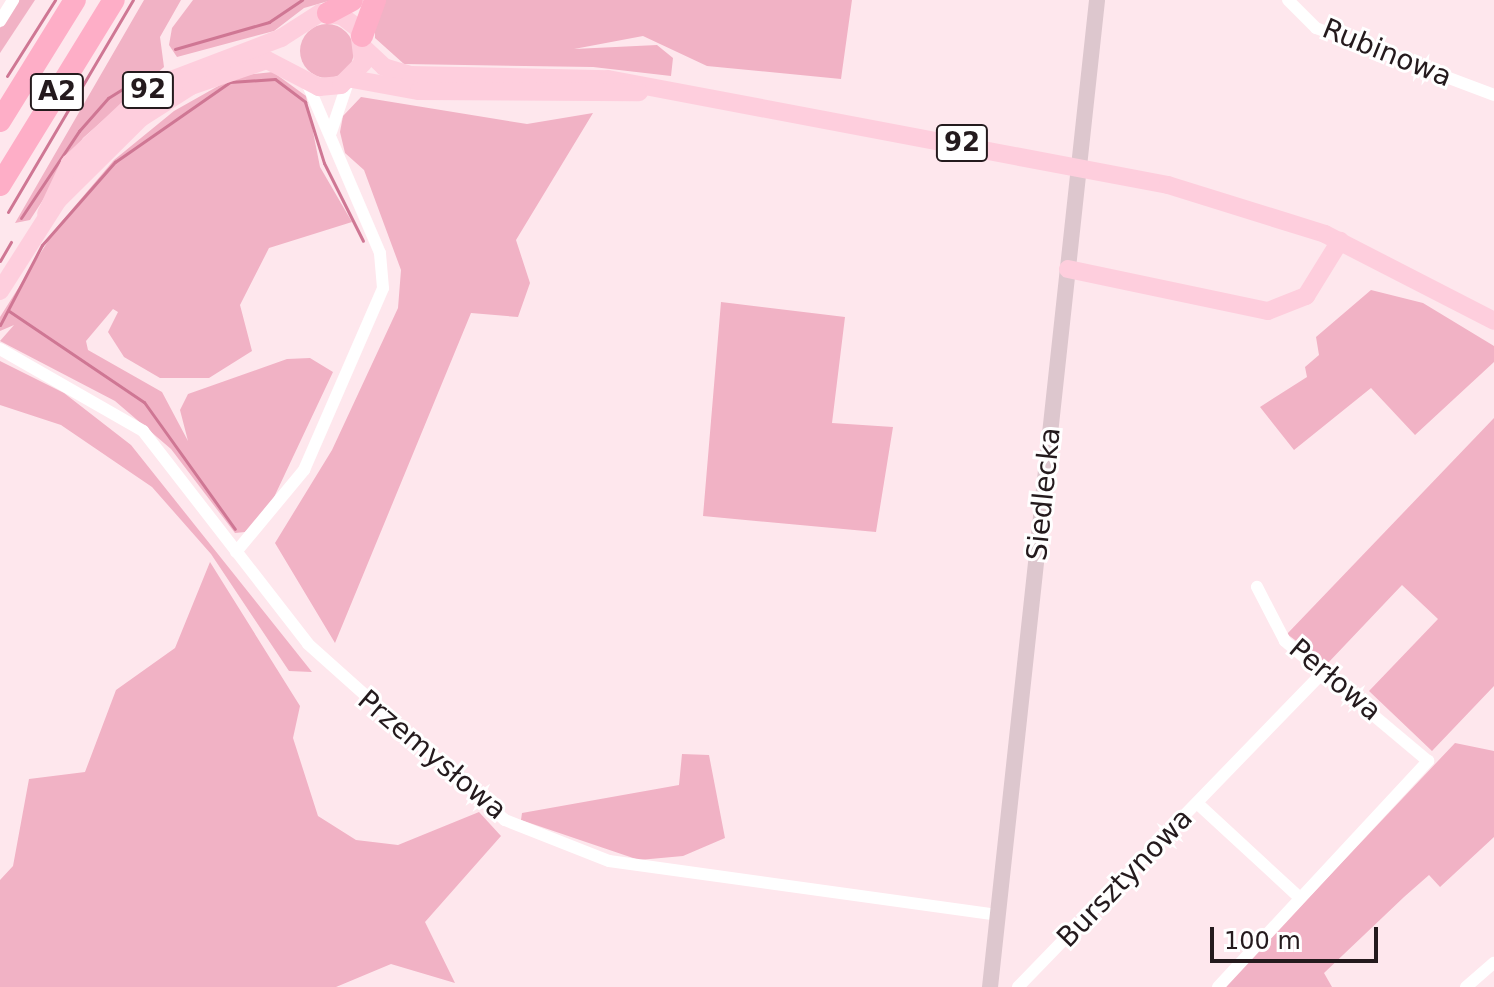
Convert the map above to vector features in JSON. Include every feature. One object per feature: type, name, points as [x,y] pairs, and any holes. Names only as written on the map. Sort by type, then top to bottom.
[{"type":"highway","name":"A2","points":[[0,121],[75,0]]},
{"type":"highway","name":"A2","points":[[0,185],[114,0]]},
{"type":"highway","points":[[328,13],[352,0]]},
{"type":"highway","points":[[364,42],[375,0]]},
{"type":"main road","name":"Siedlecka","points":[[990,987],[1097,0]]},
{"type":"main road","name":"92","points":[[0,291],[46,214],[70,163],[150,88],[328,13],[349,19],[384,67],[411,75],[608,79],[1122,175],[1239,204],[1340,241],[1494,321]]},
{"type":"main road","points":[[298,27],[290,44],[300,76]]},
{"type":"main road","points":[[350,80],[364,42]]},
{"type":"main road","name":"92","points":[[46,214],[116,140],[174,96],[267,60],[326,88],[350,80],[484,94],[656,90]]},
{"type":"main road","points":[[1068,269],[1268,311],[1306,296],[1340,241]]},
{"type":"street","points":[[0,21],[13,0]]},
{"type":"street","name":"Rubinowa","points":[[1288,0],[1316,28],[1494,95]]},
{"type":"street","points":[[236,552],[304,470],[381,302],[380,253],[330,135],[300,76]]},
{"type":"street","points":[[330,135],[350,80]]},
{"type":"street","name":"Przemysłowa","points":[[0,349],[143,431],[236,552],[337,673],[493,810],[539,837],[609,861],[997,915]]},
{"type":"street","name":"Perłowa","points":[[1257,587],[1285,641],[1428,761],[1299,897]]},
{"type":"street","name":"Bursztynowa","points":[[1018,987],[1323,672]]},
{"type":"street","name":"Bursztynowa","points":[[1197,803],[1299,897]]},
{"type":"street","points":[[1218,987],[1299,897]]},
{"type":"street","points":[[1466,987],[1494,963]]},
{"type":"shaded area","points":[[17,0],[35,0],[0,53],[0,28]]},
{"type":"shaded area","points":[[144,0],[181,0],[160,37],[164,67],[83,138],[30,220],[15,223]]},
{"type":"shaded area","points":[[193,0],[332,0],[304,8],[274,31],[177,57],[169,45],[172,28]]},
{"type":"shaded area","points":[[386,0],[852,0],[841,79],[707,66],[643,36],[574,49],[657,45],[673,58],[671,76],[593,67],[404,64],[375,38],[375,17]]},
{"type":"shaded area","points":[[327,24],[346,32],[354,51],[346,70],[327,78],[308,70],[300,51],[308,32]]},
{"type":"shaded area","points":[[273,72],[306,96],[320,167],[352,222],[269,248],[240,305],[252,351],[209,378],[160,378],[124,357],[108,332],[118,312],[113,309],[86,341],[88,350],[162,392],[188,441],[180,410],[188,394],[287,359],[310,358],[333,372],[268,510],[245,532],[235,533],[171,449],[115,401],[0,341],[14,325],[0,331],[0,317],[57,227],[114,160],[174,111],[236,76]]},
{"type":"shaded area","points":[[361,97],[527,124],[593,113],[516,240],[530,283],[518,317],[471,313],[335,643],[275,543],[332,450],[398,308],[401,270],[364,170],[345,153],[340,132],[343,116]]},
{"type":"shaded area","points":[[1371,290],[1423,303],[1494,346],[1494,362],[1415,435],[1371,388],[1294,450],[1260,407],[1307,377],[1305,367],[1319,355],[1316,337]]},
{"type":"shaded area","points":[[721,302],[845,317],[832,423],[893,427],[876,532],[703,516]]},
{"type":"shaded area","points":[[0,361],[64,393],[131,445],[312,672],[289,671],[211,554],[152,487],[61,425],[0,405]]},
{"type":"shaded area","points":[[1494,418],[1494,686],[1432,751],[1369,691],[1438,619],[1402,585],[1327,664],[1287,634]]},
{"type":"shaded area","points":[[210,562],[300,706],[293,738],[318,816],[356,840],[398,845],[479,812],[501,836],[425,922],[455,983],[391,964],[336,987],[0,987],[0,880],[13,866],[29,779],[85,772],[116,690],[175,648]]},
{"type":"shaded area","points":[[1455,743],[1494,751],[1494,837],[1440,887],[1429,875],[1404,897],[1324,973],[1332,987],[1224,987]]},
{"type":"shaded area","points":[[682,754],[709,755],[725,838],[683,856],[639,860],[521,820],[522,813],[679,785]]},
{"type":"waterway","points":[[7,76],[55,0]]},
{"type":"waterway","points":[[8,212],[133,0]]},
{"type":"waterway","points":[[175,49],[269,22],[302,0]]},
{"type":"waterway","points":[[21,218],[79,131],[108,98],[145,75]]},
{"type":"waterway","points":[[0,325],[42,245],[115,162],[230,82],[275,79],[305,102],[324,163],[363,241]]},
{"type":"waterway","points":[[0,261],[11,242]]},
{"type":"waterway","points":[[9,311],[144,402],[235,529]]}]
